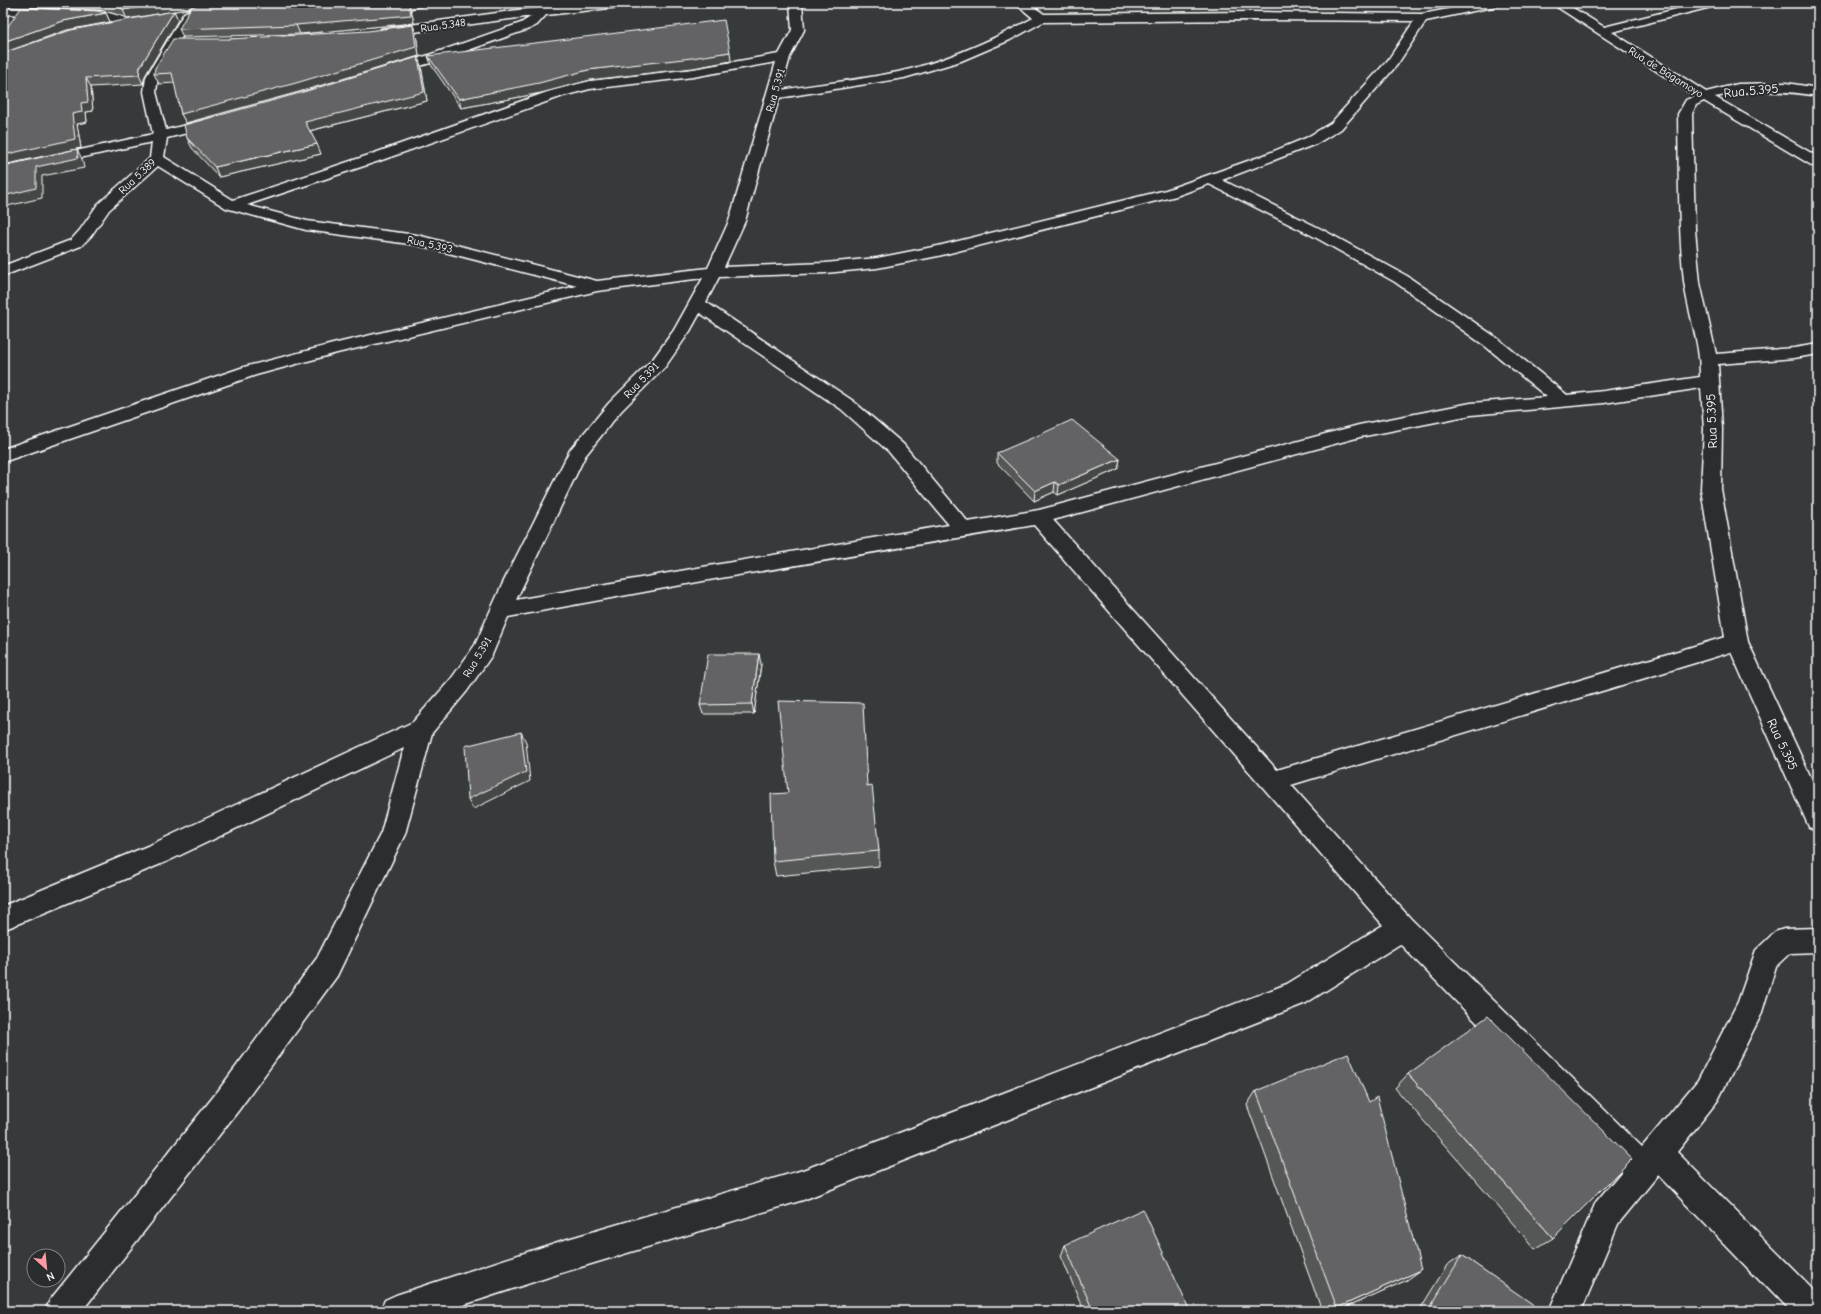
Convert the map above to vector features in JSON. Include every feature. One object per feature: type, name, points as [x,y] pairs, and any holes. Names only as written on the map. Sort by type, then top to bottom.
[{"type":"street","name":"Rua 5.348","points":[[370,34],[543,11],[628,3]]},
{"type":"street","name":"Rua 5.391","points":[[422,729],[459,685],[484,649],[577,454],[615,407],[659,363],[682,331],[714,272],[737,220],[784,57],[798,30],[796,3]]},
{"type":"street","points":[[1021,3],[1041,18]]},
{"type":"street","points":[[774,96],[907,72],[957,58],[1006,37],[1041,18],[1251,16],[1422,18],[1497,3]]},
{"type":"street","name":"Rua de Bagamoyo","points":[[1557,3],[1704,96],[1818,163]]},
{"type":"street","points":[[1603,31],[1715,3]]},
{"type":"street","points":[[173,43],[195,10],[175,15]]},
{"type":"street","points":[[3,11],[102,15],[130,23]]},
{"type":"street","points":[[380,73],[430,59],[525,26],[533,22],[543,11]]},
{"type":"street","name":"Rua 5.393","points":[[158,158],[231,205],[306,225],[417,240],[597,286],[714,272],[826,268],[877,263],[938,251],[1171,193],[1212,180],[1311,141],[1336,126],[1393,62],[1422,18]]},
{"type":"street","points":[[106,27],[145,20]]},
{"type":"street","points":[[173,43],[188,43]]},
{"type":"street","name":"Rua 5.389","points":[[50,254],[76,243],[86,233],[102,208],[158,158],[160,136],[150,92],[152,77],[173,43]]},
{"type":"street","points":[[231,205],[374,158],[558,93],[590,85],[693,72],[784,57]]},
{"type":"street","name":"Rua 5.395","points":[[1818,92],[1786,87],[1738,88],[1704,96],[1691,103],[1685,114],[1687,230],[1692,283],[1709,360],[1709,381],[1713,429],[1711,489],[1737,642],[1818,820]]},
{"type":"street","points":[[3,171],[160,136],[223,119]]},
{"type":"street","points":[[1212,180],[1318,233],[1401,279],[1491,342],[1563,401]]},
{"type":"street","points":[[3,264],[50,254]]},
{"type":"street","points":[[3,271],[50,254]]},
{"type":"street","points":[[3,456],[162,400],[250,371],[333,349],[597,286]]},
{"type":"street","points":[[697,303],[847,405],[896,448],[964,530]]},
{"type":"street","points":[[1709,360],[1794,353],[1818,349]]},
{"type":"street","points":[[501,611],[1039,517],[1359,431],[1471,409],[1604,397],[1709,381]]},
{"type":"street","points":[[1039,517],[1402,928],[1812,1311]]},
{"type":"street","points":[[1272,781],[1737,642]]},
{"type":"street","points":[[3,918],[159,853],[422,729]]},
{"type":"street","points":[[61,1311],[228,1101],[327,967],[393,834],[422,729]]},
{"type":"street","points":[[396,1311],[561,1257],[803,1185],[1296,994],[1402,928]]},
{"type":"street","points":[[1565,1311],[1607,1213],[1708,1090],[1751,1006],[1765,959],[1784,941],[1818,940]]},
{"type":"building","points":[[105,3],[165,3],[123,10]]},
{"type":"building","points":[[202,3],[409,3],[411,15],[296,25],[179,29],[191,7]]},
{"type":"building","points":[[21,8],[97,11],[106,13],[63,21],[3,42],[3,33]]},
{"type":"building","points":[[174,11],[140,67],[139,75],[86,78],[88,102],[81,103],[82,112],[72,114],[75,139],[3,155],[3,53],[71,30]]},
{"type":"building","points":[[724,20],[730,52],[588,70],[539,83],[459,99],[428,56]]},
{"type":"building","points":[[413,25],[416,47],[296,83],[181,114],[172,73],[154,74],[155,68],[173,39],[229,39],[368,31]]},
{"type":"building","points":[[418,57],[424,92],[305,122],[317,144],[215,167],[187,138],[184,125],[300,93]]},
{"type":"building","points":[[77,149],[78,158],[36,167],[36,188],[3,196],[3,166]]},
{"type":"building","points":[[1072,420],[1120,459],[1059,485],[1055,482],[1035,491],[997,453],[1039,435]]},
{"type":"building","points":[[708,654],[759,654],[752,704],[700,705]]},
{"type":"building","points":[[778,701],[863,703],[867,786],[872,785],[879,851],[773,861],[771,794],[788,793]]},
{"type":"building","points":[[521,732],[526,772],[468,799],[465,746]]},
{"type":"building","points":[[1488,1016],[1632,1159],[1553,1238],[1408,1074]]},
{"type":"building","points":[[1348,1053],[1369,1102],[1377,1097],[1421,1270],[1337,1308],[1256,1091]]},
{"type":"building","points":[[1143,1209],[1190,1311],[1093,1311],[1065,1245]]},
{"type":"building","points":[[1462,1255],[1541,1310],[1541,1311],[1428,1311]]}]
